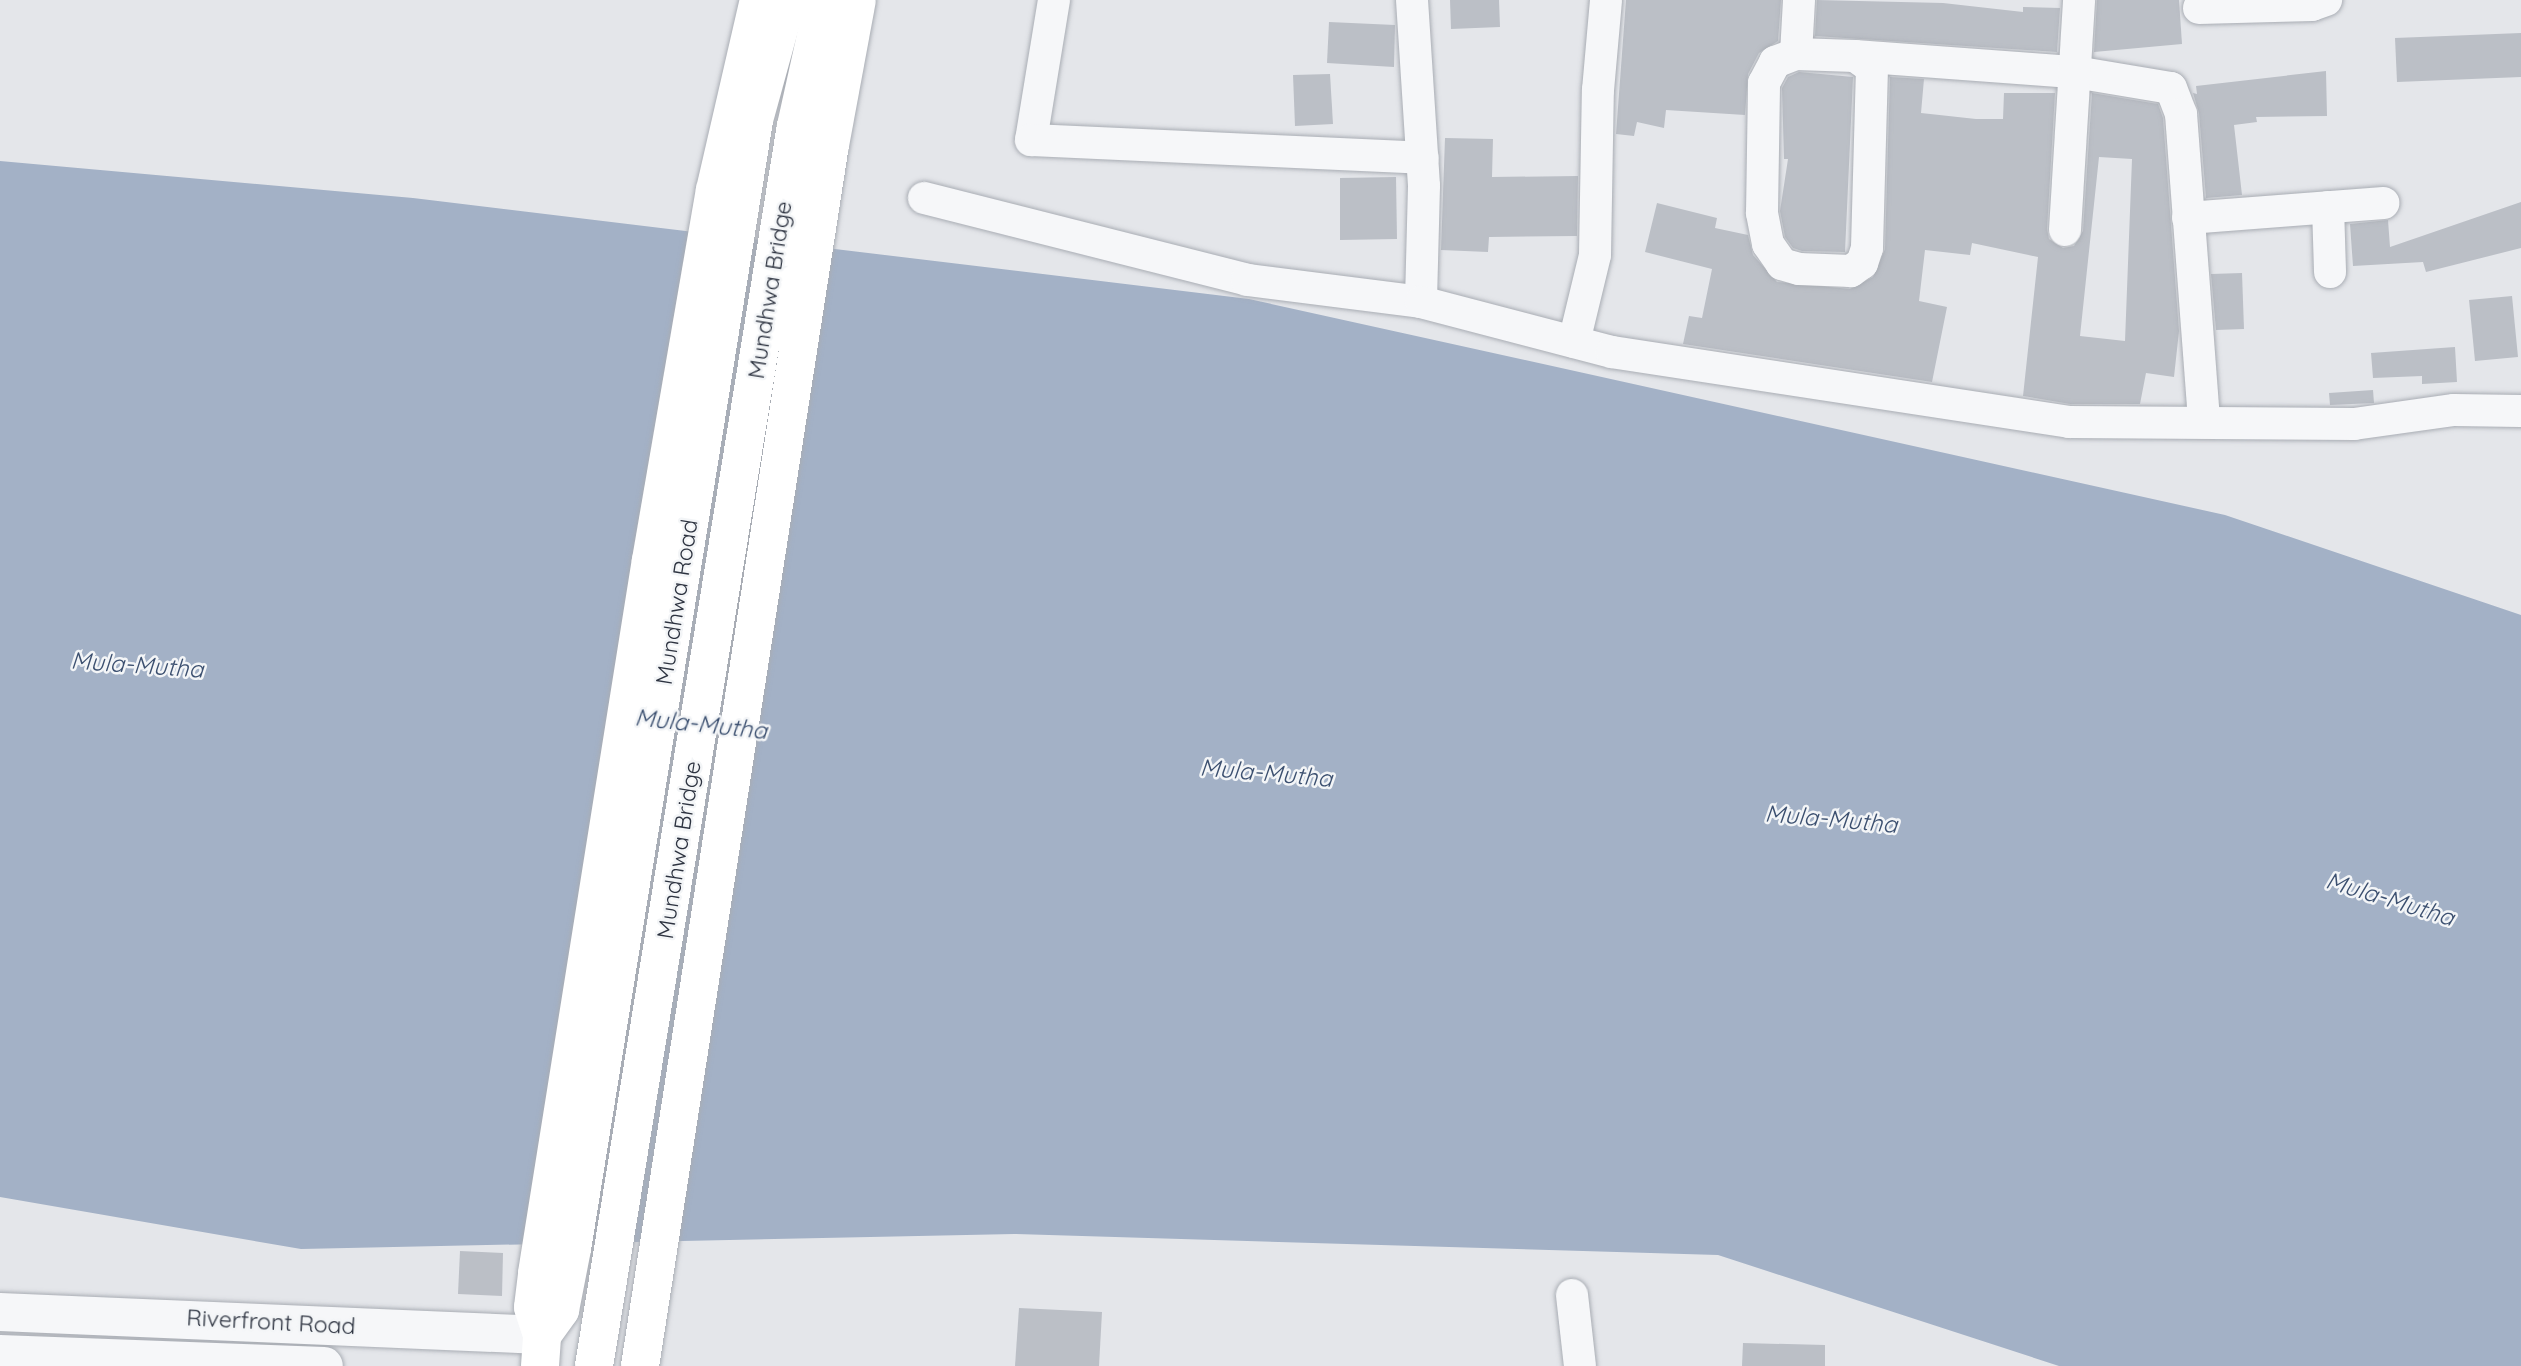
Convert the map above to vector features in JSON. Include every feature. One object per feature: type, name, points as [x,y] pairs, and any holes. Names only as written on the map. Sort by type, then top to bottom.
[{"type":"highway","points":[[742,115],[759,0]]},
{"type":"highway","points":[[742,115],[787,0]]},
{"type":"highway","name":"Mundhwa Bridge","points":[[594,1366],[796,126],[824,0]]},
{"type":"highway","points":[[640,1366],[830,145],[857,0]]},
{"type":"highway","name":"Mundhwa Road","points":[[541,1351],[533,1307],[557,1250],[742,115]]},
{"type":"street","points":[[1054,0],[1031,139],[1423,158]]},
{"type":"street","points":[[1412,0],[1423,158],[1421,302]]},
{"type":"street","points":[[1574,342],[1595,255],[1598,90],[1606,0]]},
{"type":"street","points":[[1796,54],[1799,0]]},
{"type":"street","points":[[2065,230],[2078,0]]},
{"type":"street","points":[[2199,8],[2312,5],[2326,0]]},
{"type":"street","points":[[1855,56],[1867,60],[1874,81],[1867,248],[1862,263],[1851,271],[1799,269],[1782,264],[1768,244],[1762,213],[1764,83],[1775,62],[1796,54],[1855,56],[2075,72],[2171,88],[2179,102],[2204,422]]},
{"type":"street","points":[[924,198],[1247,280],[1421,302],[1639,357],[2069,422],[2354,424],[2454,410],[2521,411]]},
{"type":"street","points":[[2188,218],[2383,203]]},
{"type":"street","points":[[2328,207],[2330,272]]},
{"type":"street","points":[[1572,1294],[1580,1366]]},
{"type":"street","name":"Riverfront Road","points":[[0,1312],[541,1351]]},
{"type":"street","name":"Riverfront Road","points":[[0,1354],[324,1366]]},
{"type":"water","name":"Mula-Mutha","points":[[0,161],[413,198],[1249,299],[2225,515],[2521,615],[2521,1366],[2059,1366],[1718,1255],[1014,1234],[301,1249],[0,1197]]},
{"type":"building","points":[[1450,0],[1499,0],[1500,27],[1451,29]]},
{"type":"building","points":[[1626,0],[1781,0],[1778,41],[1759,53],[1748,74],[1745,115],[1666,110],[1664,128],[1637,122],[1634,136],[1616,134]]},
{"type":"building","points":[[1817,0],[1943,3],[2023,12],[2023,7],[2060,8],[2057,52],[1815,36]]},
{"type":"building","points":[[2097,0],[2179,0],[2182,44],[2094,52]]},
{"type":"building","points":[[1329,22],[1395,25],[1394,67],[1327,63]]},
{"type":"building","points":[[2521,33],[2521,77],[2397,82],[2395,38]]},
{"type":"building","points":[[2326,71],[2327,116],[2256,117],[2257,122],[2234,125],[2242,195],[2206,198],[2199,113],[2193,93],[2197,94],[2196,86]]},
{"type":"building","points":[[1799,72],[1853,77],[1845,252],[1802,251],[1793,248],[1785,237],[1780,211],[1788,159],[1784,159],[1782,88],[1788,77]]},
{"type":"building","points":[[1330,74],[1333,124],[1295,126],[1293,75]]},
{"type":"building","points":[[1890,77],[1924,79],[1921,113],[1976,119],[2003,119],[2004,93],[2055,93],[2047,229],[2049,239],[2063,248],[2074,246],[2083,231],[2092,93],[2158,104],[2163,118],[2179,331],[2174,377],[2146,373],[2140,404],[2070,404],[2023,396],[2038,257],[1972,243],[1970,255],[1925,250],[1919,301],[1947,307],[1932,382],[1683,344],[1689,316],[1702,318],[1712,269],[1645,252],[1657,203],[1717,218],[1715,228],[1748,235],[1753,255],[1777,282],[1850,289],[1873,277],[1885,249]],"holes":[[[2099,157],[2132,159],[2125,341],[2080,336]]]},
{"type":"building","points":[[1445,138],[1493,139],[1492,177],[1578,176],[1577,236],[1489,237],[1488,252],[1441,250]]},
{"type":"building","points":[[1396,177],[1397,239],[1340,240],[1340,178]]},
{"type":"building","points":[[2521,202],[2521,248],[2426,272],[2423,262],[2353,266],[2350,224],[2388,220],[2390,247]]},
{"type":"building","points":[[2242,273],[2244,329],[2216,330],[2211,274]]},
{"type":"building","points":[[2512,296],[2518,357],[2475,361],[2469,300]]},
{"type":"building","points":[[2455,347],[2457,382],[2422,384],[2422,376],[2373,378],[2371,353]]},
{"type":"building","points":[[2373,390],[2374,403],[2330,405],[2329,393]]},
{"type":"building","points":[[460,1251],[503,1253],[502,1296],[458,1294]]},
{"type":"building","points":[[1019,1308],[1102,1312],[1099,1366],[1015,1366]]},
{"type":"building","points":[[1743,1343],[1825,1345],[1825,1366],[1742,1366]]}]
